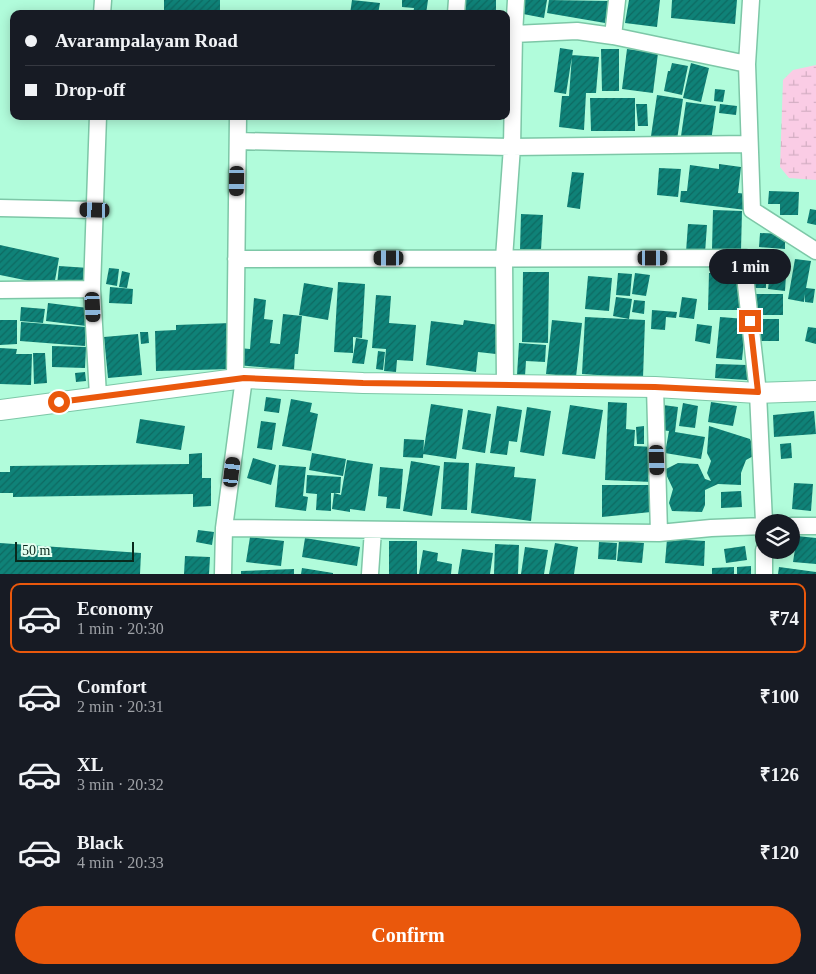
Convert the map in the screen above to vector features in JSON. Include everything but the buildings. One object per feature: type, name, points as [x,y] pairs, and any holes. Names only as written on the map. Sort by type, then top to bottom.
[{"type":"street","points":[[505,385],[504,258],[512,147],[510,34],[516,0]]},
{"type":"street","points":[[613,36],[617,0]]},
{"type":"street","points":[[751,0],[747,64],[752,210],[816,251]]},
{"type":"street","points":[[510,34],[577,31],[613,36],[747,64]]},
{"type":"street","points":[[98,120],[92,289],[98,396]]},
{"type":"street","points":[[223,574],[224,528],[239,378],[236,259],[238,120]]},
{"type":"street","points":[[238,142],[512,147],[749,144]]},
{"type":"street","points":[[0,208],[95,210]]},
{"type":"street","points":[[236,259],[746,258],[746,285],[758,392],[764,514]]},
{"type":"street","points":[[0,290],[92,289]]},
{"type":"street","points":[[0,410],[239,378],[363,383],[655,387],[758,392],[816,391]]},
{"type":"street","points":[[655,387],[659,533]]},
{"type":"street","points":[[224,528],[659,533],[755,526]]},
{"type":"street","points":[[800,526],[816,526]]},
{"type":"street","points":[[370,574],[373,530]]},
{"type":"street","points":[[764,559],[764,574]]},
{"type":"green space","points":[[816,65],[816,180],[789,178],[780,167],[783,80],[793,70]]},
{"type":"route","points":[[59,402],[244,378],[363,383],[655,387],[758,392],[750,321]]}]
